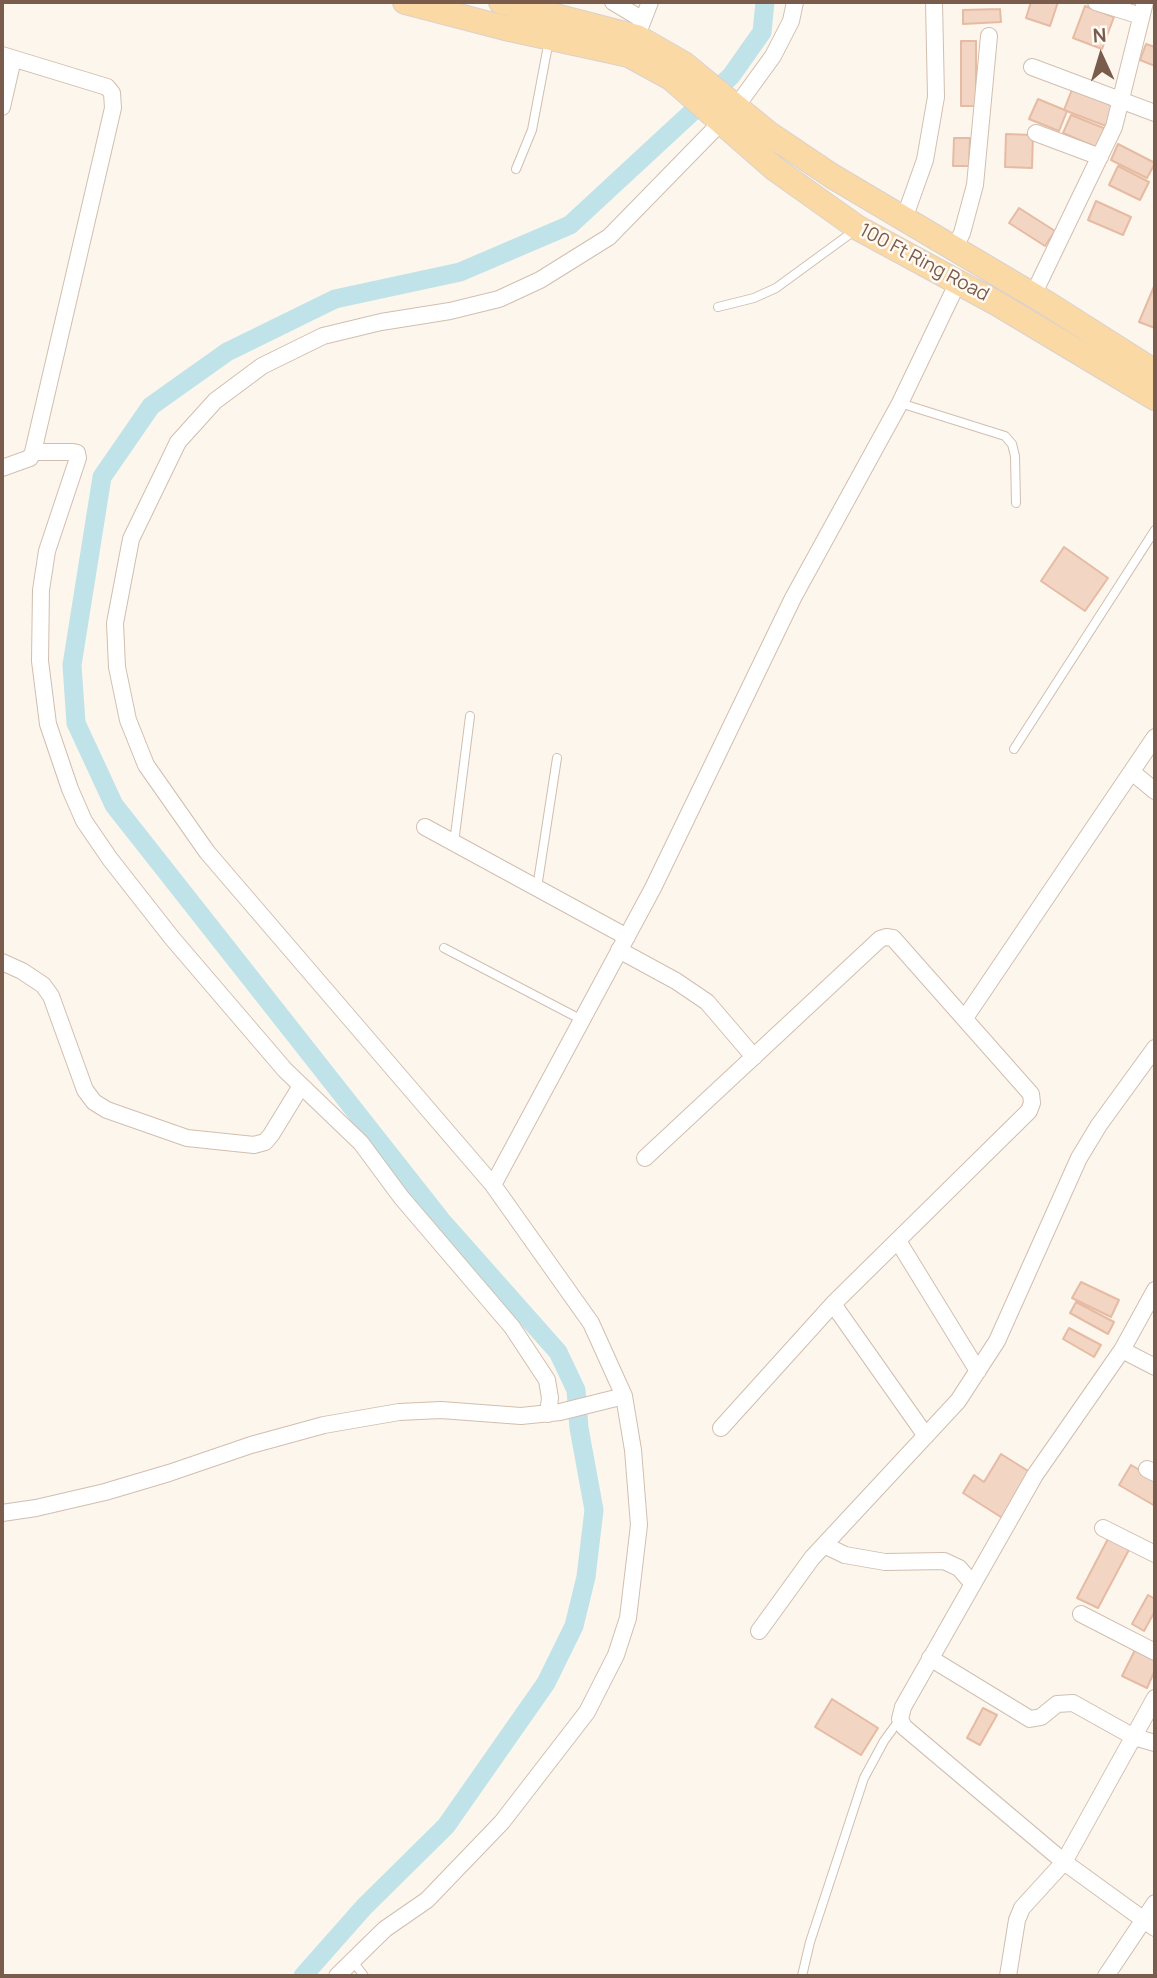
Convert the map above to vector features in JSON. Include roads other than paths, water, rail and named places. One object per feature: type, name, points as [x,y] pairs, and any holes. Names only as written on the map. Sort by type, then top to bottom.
[{"type":"main road","points":[[405,2],[549,37],[636,37]]},
{"type":"main road","points":[[501,2],[636,37],[722,109]]},
{"type":"main road","name":"100 Ft Ring Road","points":[[722,109],[768,133],[832,176],[1033,295],[1155,372]]},
{"type":"main road","name":"100 Ft Ring Road","points":[[722,109],[775,169],[858,228],[958,282],[1155,398]]},
{"type":"street","points":[[613,2],[636,37]]},
{"type":"street","points":[[636,37],[650,2]]},
{"type":"street","points":[[337,1976],[385,1929],[427,1900],[502,1822],[587,1712],[616,1655],[628,1618],[639,1525],[633,1450],[591,1323],[493,1185],[207,852],[146,765],[128,720],[117,667],[115,623],[131,539],[178,442],[215,401],[262,366],[323,336],[499,299],[540,280],[609,237],[722,109],[774,56],[791,21],[795,2]]},
{"type":"street","points":[[904,219],[926,160],[936,97],[934,2]]},
{"type":"street","points":[[1033,295],[1114,127],[1143,9],[1096,2]]},
{"type":"street","points":[[954,249],[962,233],[975,185],[989,36]]},
{"type":"street","points":[[2,107],[7,57],[107,87],[113,99],[33,453],[30,458],[2,468]]},
{"type":"street","points":[[1032,67],[1155,113]]},
{"type":"street","points":[[1036,133],[1100,156]]},
{"type":"street","points":[[493,1185],[653,888],[793,598],[900,403],[958,282]]},
{"type":"street","points":[[33,453],[74,452],[78,458],[47,551],[41,590],[40,661],[48,724],[84,821],[110,859],[172,937],[300,1086],[361,1143],[401,1197],[512,1327],[547,1380],[554,1413]]},
{"type":"street","points":[[965,1017],[1155,737]]},
{"type":"street","points":[[1132,772],[1155,791]]},
{"type":"street","points":[[425,827],[537,888],[623,943],[707,1002],[754,1057]]},
{"type":"street","points":[[645,1158],[880,939],[886,937],[893,938],[1031,1094],[1029,1111],[834,1304],[721,1428]]},
{"type":"street","points":[[2,962],[43,985],[51,996],[85,1090],[94,1102],[107,1110],[187,1138],[254,1145],[265,1142],[271,1135],[300,1086]]},
{"type":"street","points":[[759,1632],[812,1558],[958,1401],[997,1342],[1079,1158],[1099,1125],[1155,1048]]},
{"type":"street","points":[[898,1241],[978,1371]]},
{"type":"street","points":[[1150,1924],[1064,1862],[904,1727],[900,1719],[903,1707],[930,1658],[1035,1475],[1122,1350],[1155,1290]]},
{"type":"street","points":[[834,1304],[926,1436]]},
{"type":"street","points":[[1122,1350],[1155,1367]]},
{"type":"street","points":[[2,1513],[105,1492],[169,1474],[251,1445],[324,1425],[399,1412],[441,1409],[521,1416],[554,1413],[617,1398]]},
{"type":"street","points":[[1103,1528],[1155,1554]]},
{"type":"street","points":[[824,1545],[845,1555],[885,1562],[944,1561],[959,1568],[973,1584]]},
{"type":"street","points":[[1082,1614],[1155,1652]]},
{"type":"street","points":[[930,1658],[1030,1718],[1041,1717],[1057,1704],[1073,1703],[1134,1737],[1155,1743]]},
{"type":"street","points":[[1008,1976],[1017,1920],[1022,1908],[1064,1862],[1155,1698]]},
{"type":"street","points":[[1106,1976],[1150,1924],[1155,1903]]},
{"type":"lane","points":[[516,169],[532,130],[549,37]]},
{"type":"lane","points":[[718,307],[754,298],[776,288],[858,228]]},
{"type":"lane","points":[[900,403],[1005,436],[1012,444],[1015,456],[1016,503]]},
{"type":"lane","points":[[1014,749],[1155,530]]},
{"type":"lane","points":[[454,843],[470,716]]},
{"type":"lane","points":[[537,888],[557,758]]},
{"type":"lane","points":[[444,948],[582,1020]]},
{"type":"lane","points":[[802,1976],[810,1942],[864,1778],[884,1741],[900,1719]]},
{"type":"lane","points":[[352,1960],[363,1976]]},
{"type":"waterway","points":[[303,1976],[364,1907],[446,1826],[546,1683],[574,1626],[586,1577],[594,1510],[579,1428],[576,1390],[558,1352],[441,1220],[114,805],[76,723],[72,665],[102,477],[151,406],[227,352],[335,299],[460,272],[570,225],[731,76],[762,32],[765,2]]}]
